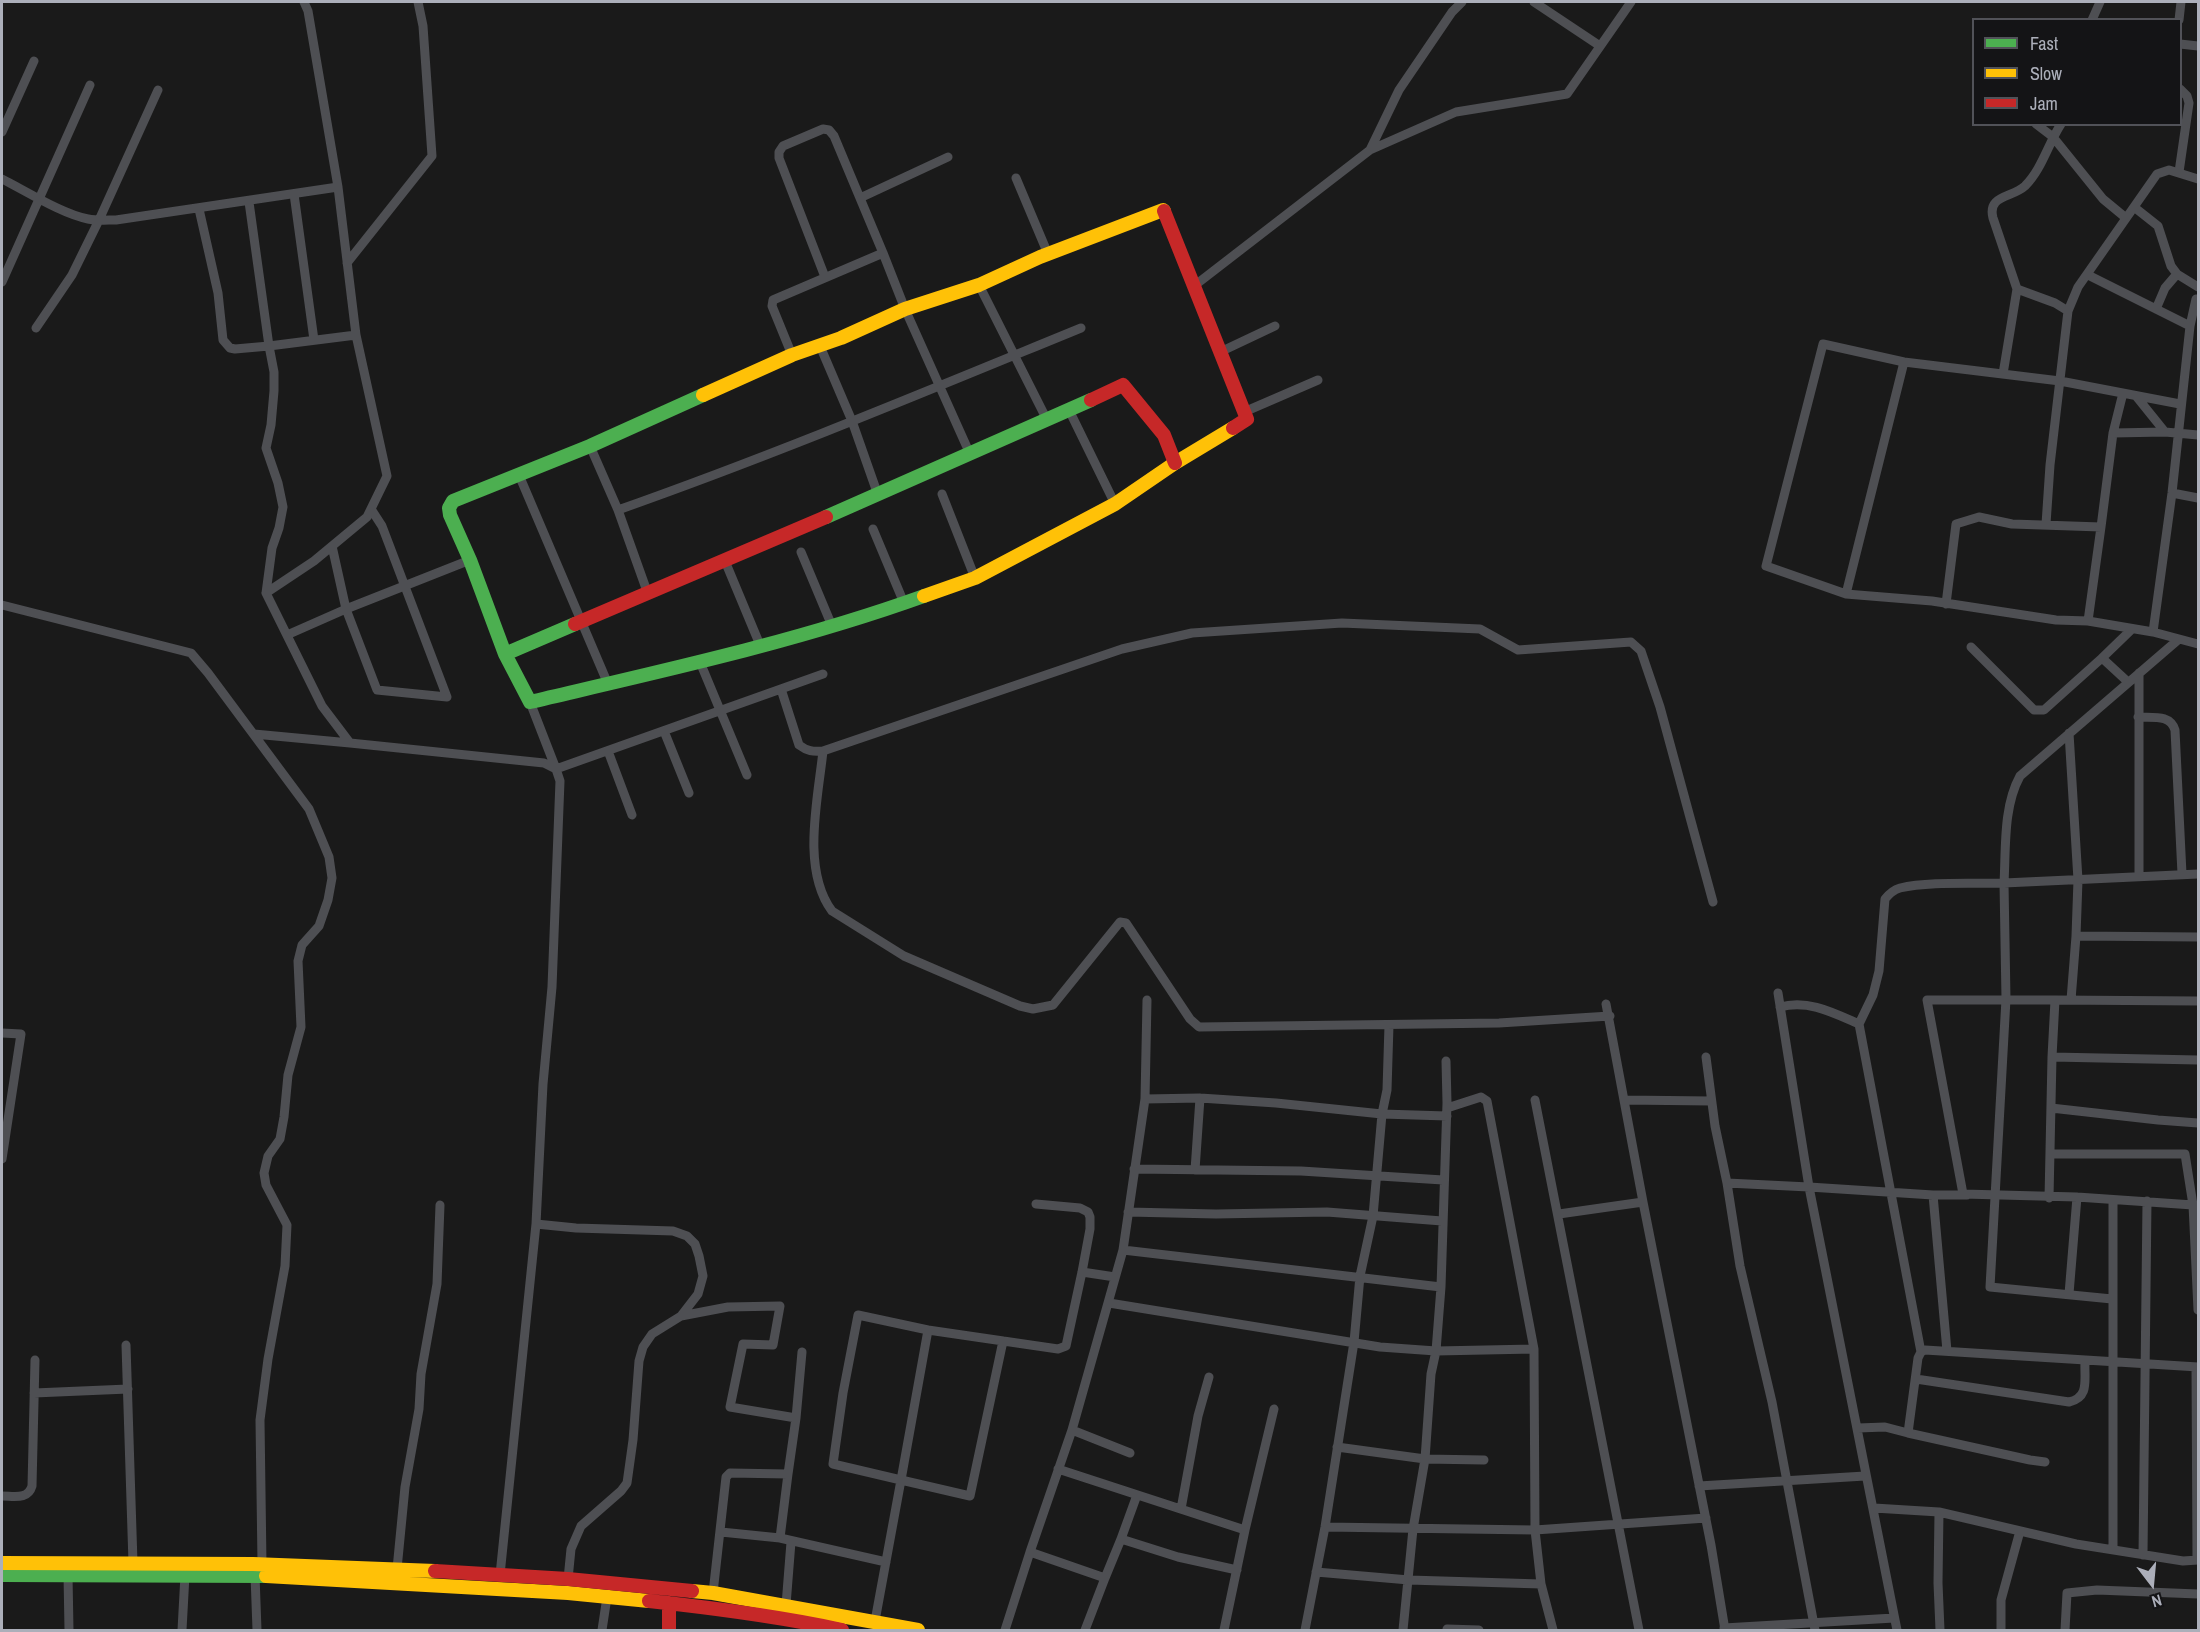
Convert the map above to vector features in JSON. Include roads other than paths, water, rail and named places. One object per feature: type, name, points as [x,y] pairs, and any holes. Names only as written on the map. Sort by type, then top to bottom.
[{"type":"street","points":[[266,593],[332,546],[367,517],[387,476],[356,334],[338,187],[309,10],[304,2]]},
{"type":"street","points":[[347,264],[432,156],[423,26],[418,2]]},
{"type":"street","points":[[1370,150],[1400,90],[1452,12],[1462,2]]},
{"type":"street","points":[[1534,2],[1600,46]]},
{"type":"street","points":[[1194,286],[1370,150],[1456,112],[1567,94],[1631,2]]},
{"type":"street","points":[[2093,18],[2100,2]]},
{"type":"street","points":[[2178,2],[2180,18]]},
{"type":"street","points":[[2182,44],[2199,46]]},
{"type":"street","points":[[2,132],[34,61]]},
{"type":"street","points":[[2,282],[90,85]]},
{"type":"street","points":[[36,328],[72,275],[158,90]]},
{"type":"street","points":[[2179,172],[2189,103],[2182,90]]},
{"type":"street","points":[[2039,126],[2053,137],[2103,199],[2126,218]]},
{"type":"street","points":[[2003,374],[2017,289],[1991,207],[1993,202],[2019,191],[2030,180],[2060,126]]},
{"type":"street","points":[[825,277],[779,158],[783,146],[823,129],[829,130],[834,136],[905,309],[970,454]]},
{"type":"street","points":[[860,198],[948,158]]},
{"type":"street","points":[[2046,524],[2068,311],[2073,296],[2157,174],[2169,170],[2199,179]]},
{"type":"street","points":[[1016,178],[1048,254]]},
{"type":"street","points":[[2,179],[86,219],[99,220],[116,220],[199,209],[338,187]]},
{"type":"street","points":[[294,194],[314,340]]},
{"type":"street","points":[[249,202],[274,372],[271,425],[266,448],[278,483],[283,507],[272,548],[266,593],[322,706],[350,742]]},
{"type":"street","points":[[2134,207],[2158,226],[2171,266],[2177,274],[2199,287]]},
{"type":"street","points":[[199,209],[218,293],[223,340],[230,348],[269,346],[356,334]]},
{"type":"street","points":[[500,1575],[536,1224],[543,1084],[552,987],[560,781],[530,702],[505,654],[449,508],[453,501],[590,446],[792,355],[820,346],[905,309],[979,285],[1048,254],[1163,210],[1247,419],[1175,463],[1115,504],[975,578],[832,626],[700,662],[530,702]]},
{"type":"street","points":[[792,355],[772,306],[772,300],[883,253]]},
{"type":"street","points":[[2156,309],[2165,288],[2177,274]]},
{"type":"street","points":[[2088,275],[2190,326]]},
{"type":"street","points":[[979,285],[1047,420]]},
{"type":"street","points":[[2017,289],[2055,303],[2068,311]]},
{"type":"street","points":[[2153,632],[2172,493],[2190,326],[2198,297]]},
{"type":"street","points":[[1220,352],[1275,326]]},
{"type":"street","points":[[618,510],[852,422],[1081,328]]},
{"type":"street","points":[[2180,404],[2060,381],[1904,362],[1823,344],[1767,566],[1846,594],[1946,604],[2056,620],[2088,621],[2153,632],[2199,644]]},
{"type":"street","points":[[820,346],[852,422],[878,495]]},
{"type":"street","points":[[2187,360],[2199,362]]},
{"type":"street","points":[[1846,594],[1904,362]]},
{"type":"street","points":[[1244,412],[1318,380]]},
{"type":"street","points":[[505,654],[878,495],[1123,386],[1164,435],[1175,463]]},
{"type":"street","points":[[2088,621],[2113,433],[2123,393]]},
{"type":"street","points":[[2136,396],[2165,432]]},
{"type":"street","points":[[1069,410],[1115,504]]},
{"type":"street","points":[[2113,433],[2165,432],[2199,435]]},
{"type":"street","points":[[590,446],[618,510],[648,594]]},
{"type":"street","points":[[519,475],[608,684]]},
{"type":"street","points":[[2172,493],[2199,498]]},
{"type":"street","points":[[942,494],[975,578]]},
{"type":"street","points":[[332,546],[345,609],[377,690],[447,697],[382,526],[371,509]]},
{"type":"street","points":[[1946,604],[1956,524],[1979,518],[2012,524],[2101,527]]},
{"type":"street","points":[[873,529],[904,603]]},
{"type":"street","points":[[801,552],[832,626]]},
{"type":"street","points":[[287,635],[345,609],[470,560]]},
{"type":"street","points":[[725,561],[760,645]]},
{"type":"street","points":[[2,605],[191,653],[309,809],[329,857],[332,878],[328,900],[319,926],[302,945],[298,961],[301,1027],[288,1074],[284,1117],[279,1139],[268,1156],[264,1173],[266,1185],[287,1225],[285,1266],[268,1359],[260,1420],[257,1630]]},
{"type":"street","points":[[781,689],[799,745],[806,750],[824,751],[1122,649],[1192,633],[1342,623],[1480,628],[1518,650],[1631,642],[1641,651],[1650,677],[1713,902]]},
{"type":"street","points":[[1971,647],[2028,706],[2039,711],[2044,710],[2132,629]]},
{"type":"street","points":[[2112,1299],[1990,1287],[2006,999],[2004,883],[2008,812],[2014,788],[2020,776],[2179,639]]},
{"type":"street","points":[[2102,658],[2128,682]]},
{"type":"street","points":[[700,662],[747,775]]},
{"type":"street","points":[[2139,673],[2139,876]]},
{"type":"street","points":[[254,734],[544,763],[556,769],[823,674]]},
{"type":"street","points":[[2138,717],[2166,718],[2173,723],[2175,730],[2182,874]]},
{"type":"street","points":[[664,731],[689,793]]},
{"type":"street","points":[[2069,734],[2078,880],[2071,1000]]},
{"type":"street","points":[[608,751],[632,815]]},
{"type":"street","points":[[824,751],[813,847],[825,902],[832,911],[904,956],[1020,1006],[1044,1008],[1053,1005],[1120,922],[1126,923],[1190,1019],[1199,1027],[1499,1023],[1610,1016]]},
{"type":"street","points":[[1908,1433],[1921,1352],[1859,1024],[1875,987],[1879,971],[1885,899],[1890,892],[1899,888],[1944,884],[2199,874]]},
{"type":"street","points":[[2076,936],[2199,937]]},
{"type":"street","points":[[1778,993],[1809,1187],[1858,1428],[1865,1476],[1874,1508],[1896,1630]]},
{"type":"street","points":[[1005,1630],[1072,1430],[1123,1250],[1145,1099],[1148,1000]]},
{"type":"street","points":[[2193,1205],[2077,1197],[1963,1194],[1927,1000],[2199,1001]]},
{"type":"street","points":[[2049,1198],[2055,1000]]},
{"type":"street","points":[[1606,1004],[1706,1518],[1725,1629],[1814,1627],[1894,1618]]},
{"type":"street","points":[[1780,1007],[1791,1004],[1811,1005],[1859,1024]]},
{"type":"street","points":[[1305,1630],[1325,1527],[1354,1342],[1360,1276],[1373,1216],[1389,1064],[1389,1025]]},
{"type":"street","points":[[2,1033],[21,1034],[2,1159]]},
{"type":"street","points":[[1706,1057],[1711,1101],[1740,1266],[1772,1402],[1814,1627]]},
{"type":"street","points":[[2052,1057],[2199,1060]]},
{"type":"street","points":[[1403,1630],[1413,1529],[1425,1459],[1431,1374],[1436,1351],[1441,1287],[1447,1112],[1446,1061]]},
{"type":"street","points":[[1145,1099],[1200,1098],[1382,1114],[1447,1112],[1481,1096],[1487,1101],[1534,1349],[1535,1530],[1541,1584],[1553,1630]]},
{"type":"street","points":[[1195,1170],[1200,1098]]},
{"type":"street","points":[[1535,1100],[1639,1630]]},
{"type":"street","points":[[1624,1100],[1711,1101]]},
{"type":"street","points":[[2052,1108],[2199,1123]]},
{"type":"street","points":[[2050,1154],[2185,1154],[2193,1205],[2199,1310]]},
{"type":"street","points":[[1134,1169],[1301,1171],[1443,1179]]},
{"type":"street","points":[[1727,1184],[1933,1195],[1994,1195]]},
{"type":"street","points":[[1933,1195],[1947,1351]]},
{"type":"street","points":[[2069,1294],[2077,1197]]},
{"type":"street","points":[[2113,1200],[2113,1549]]},
{"type":"street","points":[[2143,1555],[2146,1201]]},
{"type":"street","points":[[1559,1214],[1643,1202]]},
{"type":"street","points":[[1003,1341],[970,1496],[833,1464],[843,1393],[858,1314],[928,1330],[1058,1349],[1066,1346],[1083,1272],[1090,1217],[1088,1212],[1080,1208],[1036,1204]]},
{"type":"street","points":[[397,1569],[405,1487],[437,1284],[440,1205]]},
{"type":"street","points":[[1128,1212],[1216,1214],[1327,1212],[1442,1221]]},
{"type":"street","points":[[536,1224],[576,1228],[673,1231],[687,1236],[694,1244],[703,1275],[698,1294],[681,1316],[652,1334],[643,1347],[639,1361],[627,1483],[581,1526],[571,1549],[568,1579]]},
{"type":"street","points":[[1123,1250],[1441,1287]]},
{"type":"street","points":[[1083,1272],[1115,1277]]},
{"type":"street","points":[[1109,1303],[1380,1347],[1436,1351],[1534,1349]]},
{"type":"street","points":[[681,1316],[728,1307],[780,1306],[773,1345],[743,1344],[730,1407],[796,1418]]},
{"type":"street","points":[[875,1621],[928,1330]]},
{"type":"street","points":[[126,1345],[133,1563]]},
{"type":"street","points":[[1874,1508],[1939,1512],[2076,1544],[2183,1561],[2198,1560],[2197,1367],[2114,1364],[1947,1351],[1925,1350],[1921,1352]]},
{"type":"street","points":[[780,1538],[802,1352]]},
{"type":"street","points":[[2,1496],[20,1497],[30,1492],[35,1360]]},
{"type":"street","points":[[1916,1379],[2069,1402],[2078,1400],[2083,1395],[2085,1361]]},
{"type":"street","points":[[1181,1509],[1198,1416],[1209,1377]]},
{"type":"street","points":[[34,1393],[128,1389]]},
{"type":"street","points":[[1224,1630],[1274,1409]]},
{"type":"street","points":[[1858,1428],[1885,1427],[2045,1462]]},
{"type":"street","points":[[1072,1430],[1130,1453]]},
{"type":"street","points":[[1337,1448],[1425,1459],[1484,1460]]},
{"type":"street","points":[[1058,1469],[1245,1530]]},
{"type":"street","points":[[713,1593],[726,1477],[730,1473],[788,1474]]},
{"type":"street","points":[[1699,1486],[1865,1476]]},
{"type":"street","points":[[1085,1630],[1137,1495]]},
{"type":"street","points":[[1939,1512],[1940,1630]]},
{"type":"street","points":[[1325,1527],[1535,1530],[1706,1518]]},
{"type":"street","points":[[2001,1630],[2001,1600],[2020,1531]]},
{"type":"street","points":[[721,1532],[780,1538],[886,1562]]},
{"type":"street","points":[[1121,1539],[1178,1557],[1237,1570]]},
{"type":"street","points":[[786,1605],[791,1542]]},
{"type":"street","points":[[1030,1552],[1105,1578]]},
{"type":"street","points":[[2,1563],[133,1563],[259,1569],[669,1603],[769,1616],[808,1627],[842,1630]]},
{"type":"street","points":[[2,1575],[185,1575],[259,1569],[397,1569],[568,1579],[713,1593],[918,1630]]},
{"type":"street","points":[[1316,1572],[1409,1580],[1541,1584]]},
{"type":"street","points":[[68,1575],[69,1630]]},
{"type":"street","points":[[182,1630],[185,1575]]},
{"type":"street","points":[[2065,1630],[2067,1593],[2097,1590],[2199,1594]]},
{"type":"street","points":[[602,1630],[607,1597]]},
{"type":"street","points":[[669,1603],[669,1630]]},
{"type":"street","points":[[1447,1629],[1479,1630]]}]
